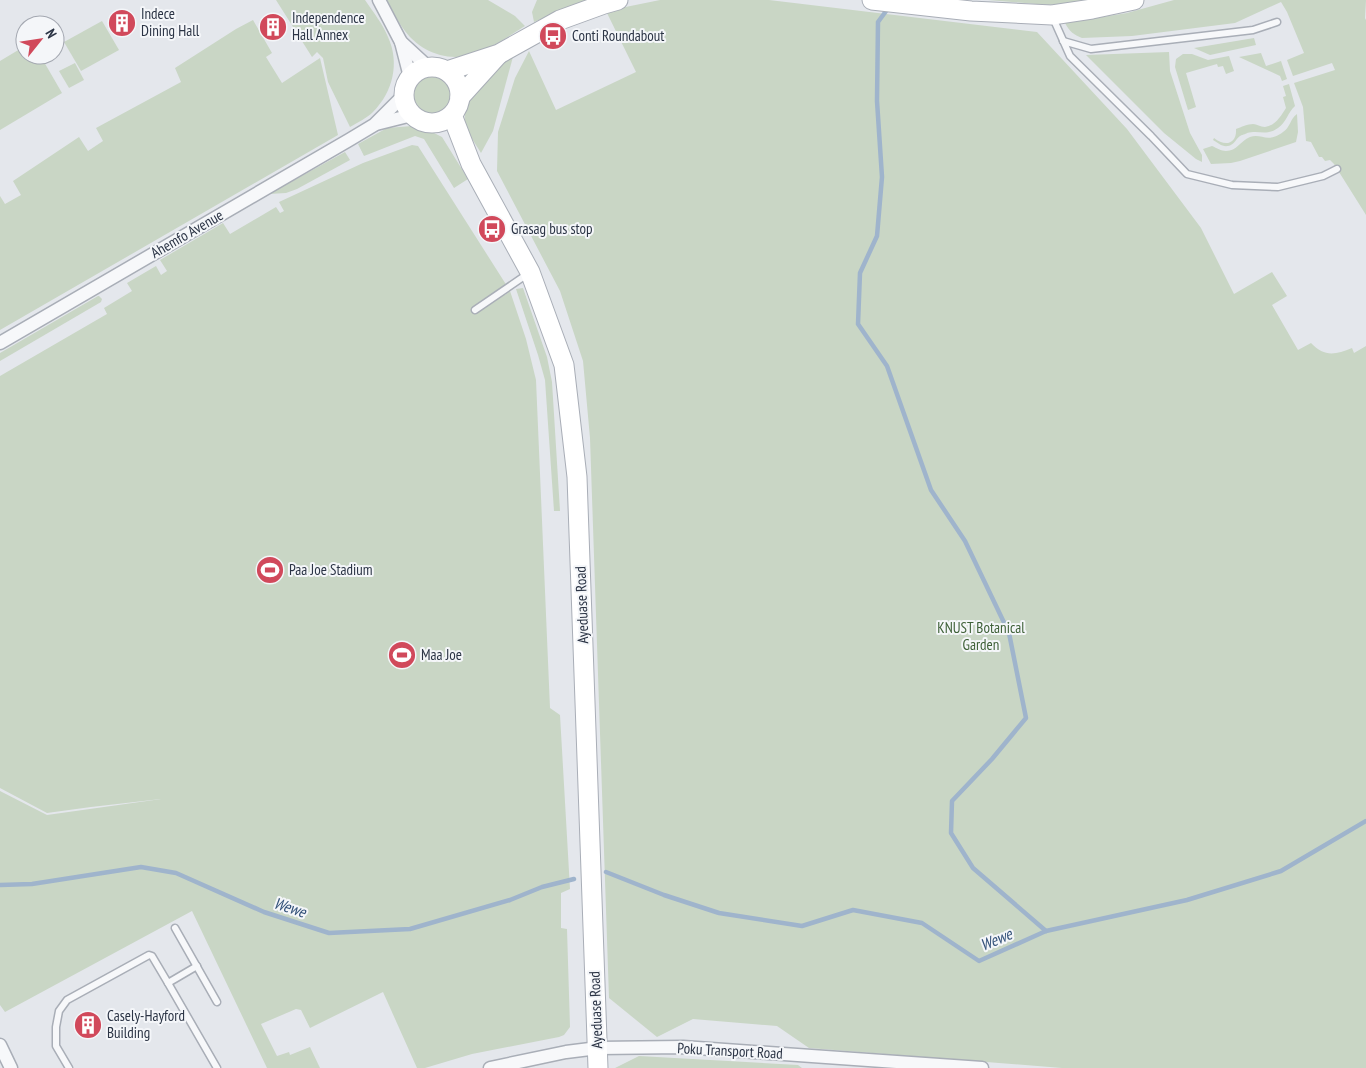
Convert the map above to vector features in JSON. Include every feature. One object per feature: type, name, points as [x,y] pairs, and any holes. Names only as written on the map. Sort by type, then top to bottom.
[{"type":"street","points":[[379,0],[401,42],[410,77]]},
{"type":"street","points":[[447,71],[499,54],[560,20],[618,0]]},
{"type":"street","points":[[872,0],[971,11],[1052,15],[1134,0]]},
{"type":"street","points":[[401,42],[427,66]]},
{"type":"street","points":[[460,97],[499,54]]},
{"type":"street","points":[[427,66],[438,67],[447,71],[455,78],[459,87],[460,97],[458,106],[452,115],[444,121],[434,123],[422,122],[412,115],[406,106],[403,96],[404,86],[417,70],[427,66]]},
{"type":"street","name":"Ahemfo Avenue","points":[[0,343],[374,125],[403,96]]},
{"type":"street","name":"Ahemfo Avenue","points":[[374,125],[412,115]]},
{"type":"street","name":"Ayeduase Road","points":[[452,115],[471,164],[530,272],[564,365],[577,477],[598,1068]]},
{"type":"street","name":"Ayeduase Road","points":[[434,123],[471,164]]},
{"type":"street","points":[[0,1045],[11,1068]]},
{"type":"street","name":"Poku Transport Road","points":[[490,1068],[566,1052],[598,1048],[683,1047],[946,1067],[982,1068]]},
{"type":"lane","points":[[1052,15],[1070,56],[1187,174],[1232,185],[1278,187],[1323,176],[1337,169]]},
{"type":"lane","points":[[1063,41],[1092,49],[1253,30],[1276,22]]},
{"type":"lane","points":[[475,310],[530,272]]},
{"type":"lane","points":[[175,928],[217,1002]]},
{"type":"lane","points":[[69,1068],[56,1046],[59,1010],[67,1000],[149,955],[152,956],[217,1068]]},
{"type":"lane","points":[[168,983],[197,966]]},
{"type":"green space","points":[[276,0],[365,0],[386,32],[394,57],[390,86],[380,104],[371,114],[350,127],[328,82],[323,58],[317,52],[312,57]]},
{"type":"green space","points":[[387,0],[488,0],[515,16],[525,26],[494,45],[473,54],[461,57],[439,55],[428,51],[410,37],[400,24]]},
{"type":"green space","points":[[537,0],[587,0],[534,22],[532,12]]},
{"type":"green space","name":"KNUST Botanical Garden","points":[[660,0],[769,0],[1037,32],[1127,129],[1201,228],[1234,294],[1272,272],[1287,296],[1272,305],[1298,350],[1311,343],[1325,353],[1335,353],[1352,348],[1354,353],[1366,346],[1366,1068],[1062,1068],[809,1048],[777,1026],[693,1019],[657,1037],[609,998],[590,438],[583,361],[560,291],[497,171],[498,132],[515,78],[529,51],[556,110],[636,72],[606,11]]},
{"type":"green space","points":[[988,0],[1095,0],[1048,5]]},
{"type":"green space","points":[[1174,0],[1366,0],[1366,215],[1334,164],[1330,160],[1325,161],[1322,157],[1319,157],[1311,142],[1306,141],[1303,107],[1294,83],[1335,70],[1332,63],[1293,76],[1287,60],[1304,53],[1281,2],[1235,23],[1132,36],[1082,38],[1072,32],[1065,23],[1127,13]]},
{"type":"green space","points":[[253,20],[272,53],[266,57],[282,83],[320,58],[338,135],[0,330],[0,196],[5,204],[21,195],[13,181],[79,137],[88,151],[103,141],[96,128],[181,82],[175,68]]},
{"type":"green space","points":[[102,21],[119,50],[81,71],[65,41]]},
{"type":"green space","points":[[1254,38],[1256,45],[1210,55],[1194,48]]},
{"type":"green space","points":[[15,52],[15,65],[46,65],[62,93],[0,130],[0,61]]},
{"type":"green space","points":[[1169,52],[1170,71],[1190,133],[1202,155],[1202,162],[1164,133],[1086,55]]},
{"type":"green space","points":[[514,53],[493,131],[481,153],[464,126],[469,95],[480,81]]},
{"type":"green space","points":[[1261,53],[1266,66],[1281,61],[1287,79],[1282,81],[1280,76],[1239,57]]},
{"type":"green space","points":[[1183,54],[1192,54],[1208,60],[1229,56],[1234,71],[1226,74],[1223,66],[1218,67],[1217,64],[1186,73],[1196,107],[1188,110],[1175,67],[1176,59]]},
{"type":"green space","points":[[75,63],[84,80],[69,88],[59,71]]},
{"type":"green space","points":[[427,72],[435,72],[447,78],[453,94],[447,110],[435,116],[427,116],[415,110],[409,98],[409,90],[415,78]]},
{"type":"green space","points":[[1289,84],[1295,106],[1278,128],[1270,132],[1247,133],[1228,146],[1213,140],[1214,138],[1226,143],[1230,142],[1235,138],[1236,129],[1251,124],[1265,127],[1275,123],[1286,108],[1283,97],[1286,96],[1283,86]]},
{"type":"green space","points":[[1297,114],[1298,132],[1296,142],[1231,163],[1211,164],[1203,149],[1212,146],[1230,151],[1250,137],[1273,137],[1285,130]]},
{"type":"green space","points":[[412,126],[428,130],[442,137],[468,179],[454,188],[424,139],[415,136],[364,156],[358,144],[387,128]]},
{"type":"green space","name":"Paa Joe Stadium","points":[[412,145],[418,146],[507,286],[503,288],[505,295],[510,291],[526,339],[536,380],[550,708],[560,715],[570,889],[561,893],[561,928],[567,929],[570,1027],[564,1035],[559,1037],[472,1054],[425,1068],[417,1068],[383,992],[310,1028],[301,1010],[296,1009],[261,1024],[277,1056],[289,1052],[290,1055],[310,1047],[320,1068],[267,1068],[192,911],[5,1012],[0,1005],[0,791],[47,815],[161,799],[47,813],[0,788],[0,376],[107,314],[104,308],[132,291],[127,283],[156,266],[161,275],[167,271],[160,260],[223,223],[230,234],[276,207],[280,213],[284,211],[279,202],[363,163]]},
{"type":"green space","points":[[345,152],[350,160],[297,189],[286,193],[269,194]]},
{"type":"green space","points":[[523,288],[547,357],[552,382],[560,511],[554,511],[545,380],[516,289]]},
{"type":"green space","points":[[98,296],[102,299],[101,302],[0,361],[0,353]]},
{"type":"green space","points":[[639,1056],[798,1065],[802,1068],[615,1068]]},
{"type":"waterway","points":[[889,7],[878,22],[877,101],[882,177],[877,236],[860,273],[858,324],[887,366],[931,490],[965,541],[1009,633],[1026,718],[992,759],[952,801],[951,833],[973,868],[1046,931]]},
{"type":"waterway","name":"Wewe","points":[[606,872],[664,895],[719,913],[802,926],[853,910],[922,923],[979,961],[1046,931],[1187,900],[1281,871],[1366,821]]},
{"type":"waterway","name":"Wewe","points":[[0,885],[32,884],[141,867],[176,873],[264,912],[329,933],[410,929],[510,900],[542,887],[574,879]]},
{"type":"place","name":"Indece Dining Hall","points":[[122,23]]},
{"type":"place","name":"Independence Hall Annex","points":[[273,27]]},
{"type":"place","name":"Conti Roundabout","points":[[553,36]]},
{"type":"place","name":"Grasag bus stop","points":[[492,229]]},
{"type":"place","name":"Paa Joe Stadium","points":[[270,570]]},
{"type":"place","name":"Maa Joe","points":[[402,655]]},
{"type":"place","name":"Casely-Hayford Building","points":[[88,1025]]}]
